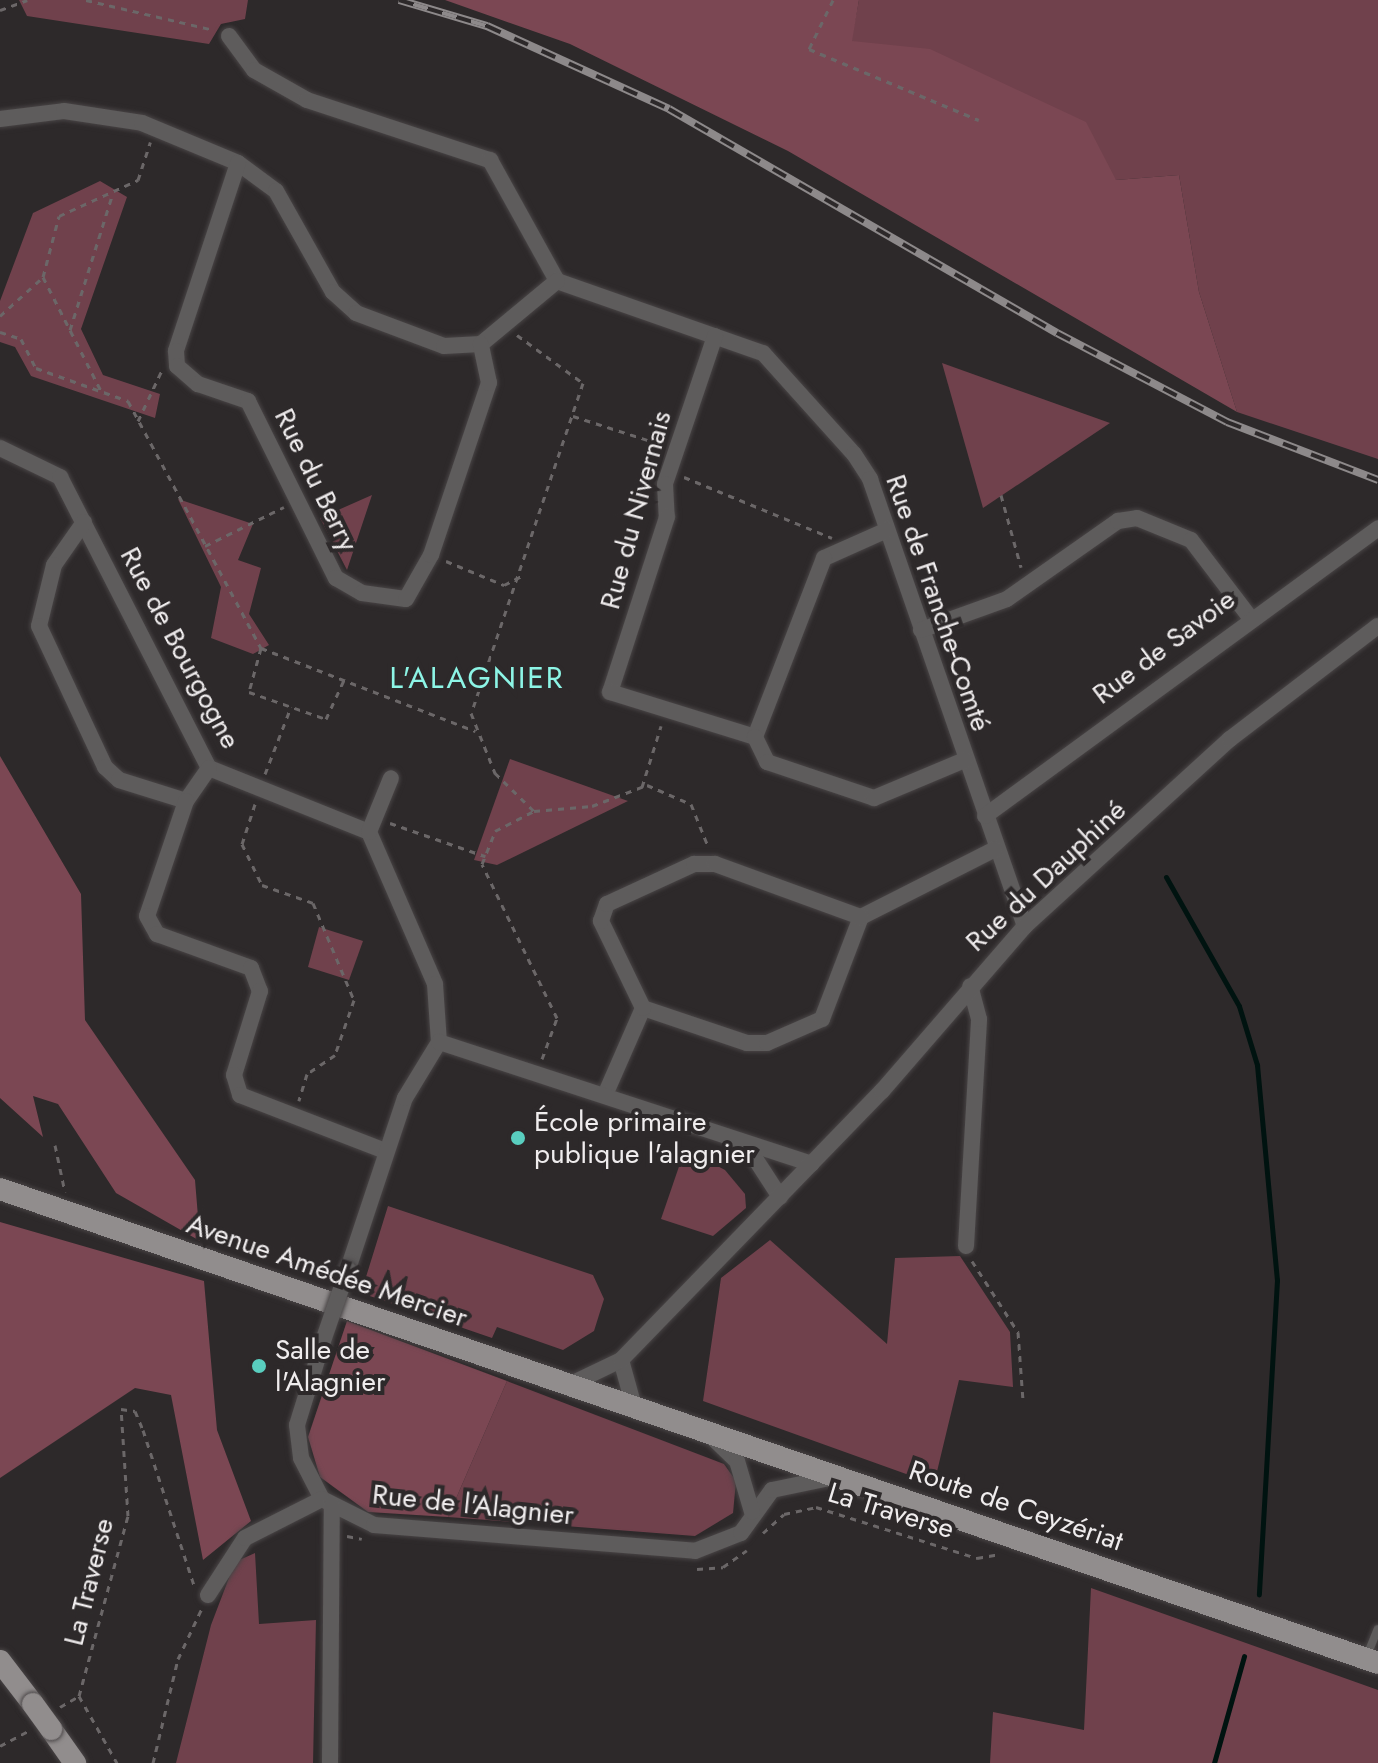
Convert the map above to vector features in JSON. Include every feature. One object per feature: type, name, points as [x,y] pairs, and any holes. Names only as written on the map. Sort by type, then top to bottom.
[{"type":"main road","name":"Avenue Amédée Mercier","points":[[0,1189],[634,1407]]},
{"type":"main road","name":"Route de Ceyzériat","points":[[634,1407],[1372,1661]]},
{"type":"main road","points":[[0,1661],[75,1763]]},
{"type":"street","points":[[0,119],[64,111],[155,129],[238,163],[276,191],[333,292],[356,313],[444,346],[481,344],[501,324],[557,281],[490,160],[307,100],[254,70],[229,36]]},
{"type":"street","points":[[177,366],[176,351],[238,163]]},
{"type":"street","name":"Rue de Franche-Comté","points":[[557,281],[763,353],[854,454],[887,530],[995,849],[1025,926]]},
{"type":"street","name":"Rue du Nivernais","points":[[715,336],[669,472],[667,517],[610,692],[755,737]]},
{"type":"street","name":"Rue du Berry","points":[[177,366],[198,384],[248,401],[336,578],[362,593],[406,599],[431,555],[489,383],[481,344]]},
{"type":"street","name":"Rue de Bourgogne","points":[[0,448],[60,477],[209,768],[260,789],[372,825]]},
{"type":"street","points":[[921,630],[1027,586],[1118,521],[1137,518],[1191,540],[1249,616]]},
{"type":"street","points":[[84,522],[54,565],[39,626],[105,767],[119,780],[186,801]]},
{"type":"street","name":"Rue de Savoie","points":[[985,816],[1249,616],[1378,528]]},
{"type":"street","points":[[887,530],[839,548],[824,558],[755,737],[767,762],[874,798],[965,760]]},
{"type":"street","name":"Rue du Dauphiné","points":[[780,1197],[1025,926],[1230,739],[1378,626]]},
{"type":"street","points":[[209,768],[186,801],[147,916],[157,934],[251,968],[260,991],[234,1075],[240,1095],[385,1151]]},
{"type":"street","points":[[330,1763],[332,1523],[327,1502],[303,1467],[297,1425],[385,1151],[405,1098],[439,1042],[435,984],[372,825],[391,778]]},
{"type":"street","points":[[643,1008],[767,1043],[822,1019],[833,1007],[861,917],[995,849]]},
{"type":"street","points":[[605,1095],[643,1008],[602,912],[694,864],[715,864],[861,917]]},
{"type":"street","points":[[966,1246],[979,1019],[970,986]]},
{"type":"street","points":[[439,1042],[605,1095],[749,1149],[812,1164]]},
{"type":"street","points":[[569,1385],[621,1360],[780,1197],[749,1149]]},
{"type":"street","points":[[621,1360],[634,1407]]},
{"type":"street","points":[[699,1428],[737,1461],[752,1512]]},
{"type":"street","name":"Rue de l'Alagnier","points":[[327,1502],[374,1525],[695,1551],[729,1541],[752,1512],[788,1482],[844,1478]]},
{"type":"street","points":[[208,1595],[245,1538],[327,1502]]},
{"type":"lane","points":[[1372,1661],[1378,1629]]},
{"type":"path","points":[[0,10],[27,0]]},
{"type":"path","points":[[86,0],[229,36]]},
{"type":"path","points":[[833,0],[809,49],[979,120]]},
{"type":"path","points":[[0,316],[43,277],[59,216],[112,196],[138,180],[155,129]]},
{"type":"path","points":[[70,330],[112,196]]},
{"type":"path","points":[[43,277],[101,391]]},
{"type":"path","points":[[501,324],[583,383],[522,576],[471,713],[475,731],[495,773],[534,811]]},
{"type":"path","points":[[0,332],[21,339],[36,368],[128,401],[156,457],[169,465],[205,546],[261,648],[475,731]]},
{"type":"path","points":[[138,421],[164,365],[177,366]]},
{"type":"path","points":[[573,416],[677,450]]},
{"type":"path","points":[[669,472],[830,535],[839,548]]},
{"type":"path","points":[[1001,495],[1027,586]]},
{"type":"path","points":[[205,546],[298,501]]},
{"type":"path","points":[[431,555],[504,585],[522,576]]},
{"type":"path","points":[[261,648],[249,692],[326,719],[344,680]]},
{"type":"path","points":[[291,707],[242,844],[262,885],[313,903],[354,1000],[335,1055],[307,1074],[294,1116]]},
{"type":"path","points":[[642,787],[666,709]]},
{"type":"path","points":[[536,1073],[557,1018],[482,864],[495,831],[534,811],[592,806],[642,787],[691,804],[715,864]]},
{"type":"path","points":[[372,825],[485,856]]},
{"type":"path","points":[[55,1145],[70,1214]]},
{"type":"path","points":[[966,1246],[1018,1332],[1023,1400]]},
{"type":"path","name":"La Traverse","points":[[79,1696],[128,1516],[121,1409],[135,1411],[189,1582],[208,1595]]},
{"type":"path","name":"La Traverse","points":[[688,1568],[739,1559],[775,1520],[799,1508],[977,1558],[1004,1554]]},
{"type":"path","points":[[332,1523],[348,1537],[370,1540]]},
{"type":"path","points":[[153,1763],[178,1659],[208,1595]]},
{"type":"path","points":[[0,1746],[79,1696],[117,1763]]},
{"type":"shaded area","points":[[19,0],[248,0],[245,19],[221,24],[209,44],[27,16]]},
{"type":"shaded area","points":[[445,0],[859,0],[852,41],[930,49],[1086,122],[1116,180],[1179,175],[1199,292],[1237,412],[788,151],[570,44]]},
{"type":"shaded area","points":[[859,0],[1378,0],[1378,459],[1237,412],[1199,292],[1179,175],[1116,180],[851,41]]},
{"type":"shaded area","points":[[100,181],[127,197],[81,329],[103,375],[160,394],[155,418],[31,376],[15,347],[0,342],[0,301],[33,213]]},
{"type":"shaded area","points":[[942,363],[1110,423],[983,508]]},
{"type":"shaded area","points":[[372,495],[347,570],[320,518]]},
{"type":"shaded area","points":[[178,499],[253,524],[238,560],[261,568],[249,614],[269,645],[253,654],[211,638],[221,587]]},
{"type":"shaded area","points":[[0,756],[81,894],[85,1020],[195,1180],[200,1241],[116,1193],[58,1104],[33,1096],[43,1137],[0,1098]]},
{"type":"shaded area","points":[[510,759],[628,801],[497,865],[474,860]]},
{"type":"shaded area","points":[[319,927],[363,941],[349,980],[308,967]]},
{"type":"shaded area","points":[[685,1149],[725,1170],[745,1194],[746,1208],[713,1236],[661,1219]]},
{"type":"shaded area","points":[[388,1206],[593,1275],[604,1299],[594,1331],[563,1350],[497,1327],[492,1338],[361,1293]]},
{"type":"shaded area","points":[[0,1222],[204,1281],[217,1430],[251,1521],[203,1560],[171,1395],[135,1388],[0,1478]]},
{"type":"shaded area","points":[[770,1240],[887,1344],[895,1258],[960,1256],[1010,1332],[1013,1387],[959,1380],[934,1484],[703,1401],[721,1278]]},
{"type":"shaded area","points":[[347,1321],[507,1381],[448,1517],[368,1512],[320,1477],[308,1437]]},
{"type":"shaded area","points":[[507,1381],[724,1464],[736,1481],[733,1513],[695,1536],[448,1517]]},
{"type":"shaded area","points":[[255,1553],[259,1624],[316,1620],[313,1763],[176,1763],[211,1625],[235,1562]]},
{"type":"shaded area","points":[[1091,1588],[1378,1690],[1378,1763],[990,1763],[993,1712],[1084,1730]]},
{"type":"waterway","points":[[1166,877],[1239,1006],[1257,1065],[1277,1280],[1259,1594]]},
{"type":"waterway","points":[[1214,1763],[1244,1656]]},
{"type":"railway","points":[[399,0],[487,26],[669,109],[1057,333],[1227,422],[1378,480]]},
{"type":"place","name":"École primaire publique l'alagnier","points":[[518,1138]]},
{"type":"place","name":"Salle de l'Alagnier","points":[[259,1366]]},
{"type":"district","name":"L'ALAGNIER","points":[[477,678]]}]
